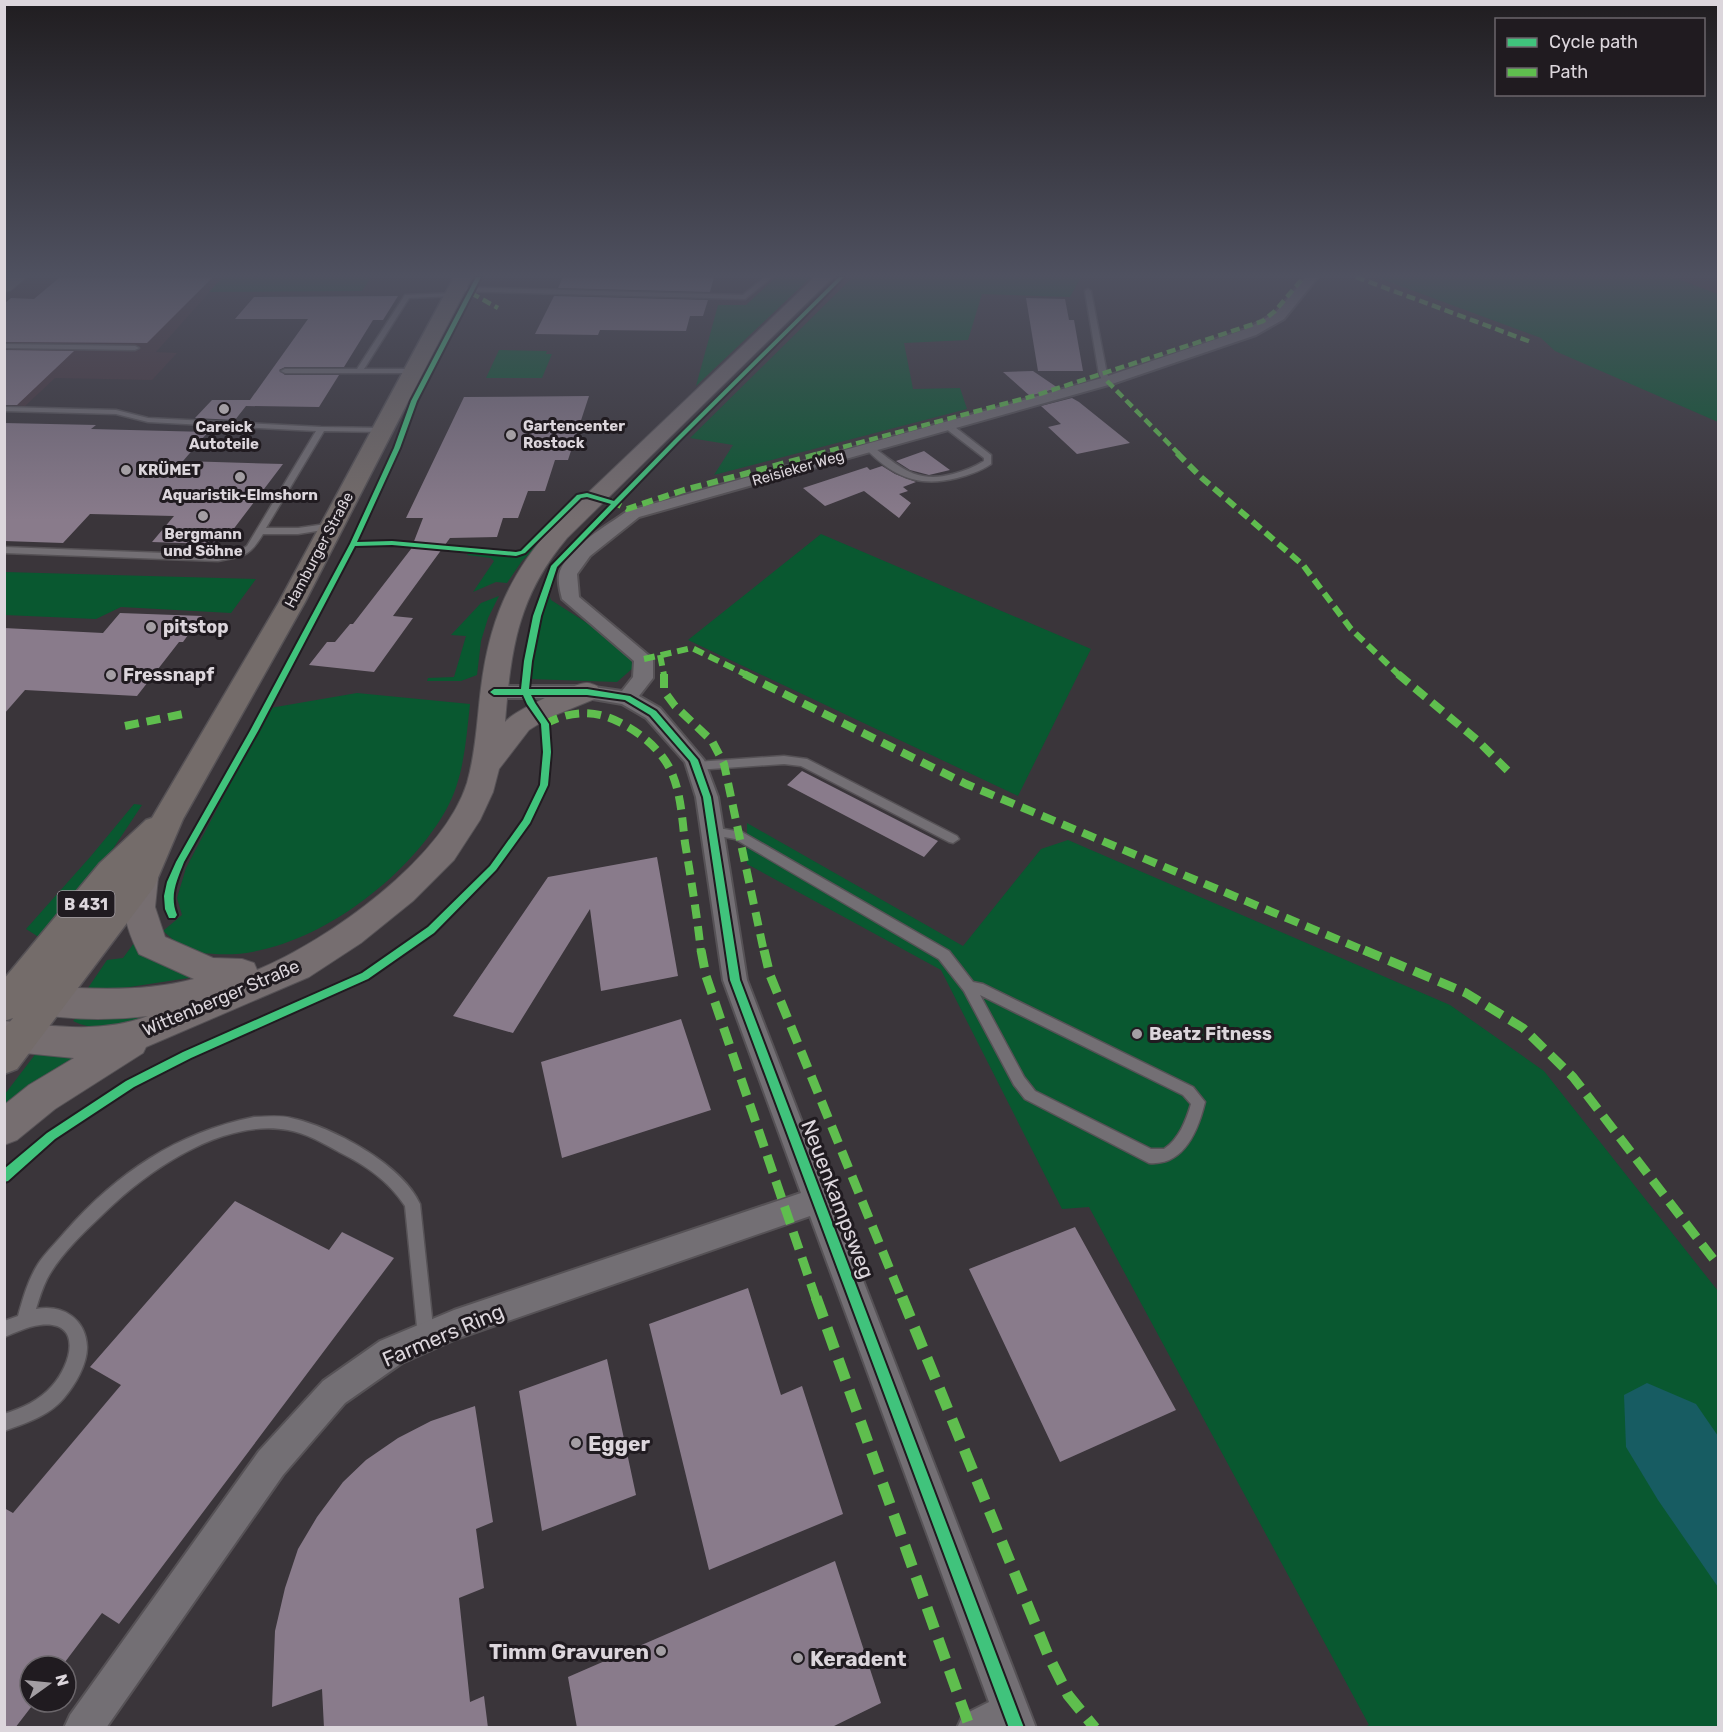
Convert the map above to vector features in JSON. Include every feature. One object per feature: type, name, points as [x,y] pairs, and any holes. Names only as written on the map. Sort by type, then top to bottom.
[{"type":"main road","name":"Hamburger Straße","points":[[9,1021],[49,1001],[142,878],[167,819],[247,683],[333,526],[420,358]]},
{"type":"main road","name":"Wittenberger Straße","points":[[9,1021],[70,1044],[105,1042],[149,1031],[308,961],[343,939],[414,884],[450,844],[474,804],[487,765],[494,692],[505,628],[514,598],[540,553],[742,358]]},
{"type":"main road","points":[[487,765],[519,723],[538,712],[587,692]]},
{"type":"main road","name":"Hamburger Straße","points":[[9,1021],[112,872],[167,819]]},
{"type":"main road","points":[[142,878],[139,908],[151,945],[210,971],[254,974]]},
{"type":"main road","name":"Wittenberger Straße","points":[[49,1001],[104,1005],[144,1002],[201,991],[254,974],[304,952],[371,916]]},
{"type":"main road","points":[[4,1128],[42,1097],[149,1031]]},
{"type":"street","name":"Reisieker Weg","points":[[627,698],[643,678],[644,659],[571,599],[567,585],[570,568],[598,540],[633,514],[1107,381],[1174,358]]},
{"type":"street","points":[[494,692],[587,692],[627,698]]},
{"type":"street","name":"Neuenkampsweg","points":[[627,698],[653,713],[675,735],[694,760],[706,797],[735,980],[1013,1719]]},
{"type":"street","name":"Farmers Ring","points":[[83,1728],[271,1463],[334,1392],[391,1352],[454,1325],[819,1200]]},
{"type":"street","points":[[976,1728],[1013,1719]]},
{"type":"lane","points":[[359,371],[367,358]]},
{"type":"lane","points":[[1100,358],[1103,374],[1107,381]]},
{"type":"lane","points":[[285,371],[413,371]]},
{"type":"lane","points":[[4,409],[116,412],[148,420],[383,430]]},
{"type":"lane","points":[[869,448],[903,473],[926,482],[939,481],[981,467],[988,462],[988,457],[982,450],[948,426]]},
{"type":"lane","points":[[4,550],[218,558],[240,554],[250,548],[321,429]]},
{"type":"lane","points":[[260,531],[298,531],[333,526]]},
{"type":"lane","points":[[696,766],[784,760],[803,762],[953,839]]},
{"type":"lane","points":[[712,831],[738,835],[944,955],[969,987],[1019,1081],[1030,1095],[1149,1156],[1160,1157],[1174,1151],[1196,1114],[1198,1102],[1188,1091],[978,988],[969,987]]},
{"type":"lane","points":[[25,1319],[42,1271],[74,1231],[104,1202],[142,1172],[183,1146],[216,1131],[244,1124],[286,1123],[328,1139],[382,1167],[401,1185],[412,1204],[426,1337]]},
{"type":"lane","points":[[4,1329],[25,1319],[47,1314],[65,1318],[77,1329],[81,1346],[76,1367],[63,1389],[43,1407],[20,1420],[4,1423]]},
{"type":"shaded area","points":[[5,358],[173,358],[152,380],[55,378],[25,406],[5,405]]},
{"type":"green space","points":[[495,358],[550,358],[542,378],[486,378]]},
{"type":"green space","points":[[704,358],[726,358],[696,386]]},
{"type":"green space","points":[[771,358],[907,358],[913,389],[960,388],[967,409],[714,475],[733,445],[690,438]]},
{"type":"green space","points":[[1571,358],[1718,358],[1718,422]]},
{"type":"green space","points":[[582,497],[587,498],[522,561],[507,583],[496,582],[473,592],[494,561],[491,558],[467,555],[469,552],[516,556],[524,553]]},
{"type":"green space","points":[[821,534],[1091,649],[1018,796],[688,640]]},
{"type":"green space","points":[[5,572],[256,579],[231,613],[121,607],[96,619],[5,615]]},
{"type":"green space","points":[[548,592],[551,600],[623,646],[630,654],[633,668],[617,682],[530,679],[536,628]]},
{"type":"green space","points":[[499,596],[488,618],[481,641],[477,675],[461,681],[427,681],[428,678],[454,677],[466,636],[451,635],[481,603]]},
{"type":"green space","points":[[357,693],[470,704],[457,785],[446,810],[428,837],[405,864],[378,889],[347,912],[315,930],[282,944],[248,953],[215,954],[191,952],[185,949],[163,931],[182,915],[177,898],[186,868],[270,708]]},
{"type":"green space","points":[[134,804],[142,805],[97,873],[45,941],[26,929],[91,856]]},
{"type":"green space","points":[[747,823],[963,946],[1041,849],[1068,840],[1450,1005],[1544,1071],[1718,1291],[1718,1727],[1364,1727],[1369,1725],[1089,1207],[1062,1209],[941,970],[747,864]]},
{"type":"green space","points":[[137,939],[195,977],[123,988],[88,988],[107,960],[123,958]]},
{"type":"green space","points":[[154,1015],[135,1023],[103,1028],[82,1025],[73,1021],[76,1018]]},
{"type":"green space","points":[[40,1048],[92,1056],[5,1115],[5,1094]]},
{"type":"water","points":[[1647,1383],[1696,1404],[1718,1436],[1718,1587],[1658,1500],[1626,1447],[1624,1395]]},
{"type":"building","points":[[4,358],[67,358],[17,405],[4,405]]},
{"type":"building","points":[[280,358],[350,358],[344,367],[285,367],[279,370],[285,375],[339,375],[319,407],[246,406],[235,420],[195,418],[212,400],[250,400]]},
{"type":"building","points":[[1036,358],[1081,358],[1083,371],[1038,371]]},
{"type":"building","points":[[1033,371],[1058,388],[1030,396],[1003,372]]},
{"type":"building","name":"Gartencenter Rostock","points":[[589,396],[568,460],[555,460],[545,491],[528,491],[518,518],[503,518],[497,537],[450,538],[393,616],[413,618],[374,672],[309,665],[327,642],[335,642],[350,624],[353,624],[411,549],[423,518],[406,518],[464,397]]},
{"type":"building","points":[[1072,398],[1130,443],[1077,454],[1048,427],[1061,424],[1041,406]]},
{"type":"building","points":[[4,423],[96,425],[91,429],[208,432],[183,461],[283,464],[226,539],[211,544],[152,542],[174,516],[90,514],[63,543],[4,541]]},
{"type":"building","points":[[924,451],[950,470],[929,475],[910,470],[896,461]]},
{"type":"building","points":[[882,466],[916,482],[903,487],[908,491],[899,494],[911,503],[899,518],[864,491],[825,506],[803,488],[867,467],[870,470]]},
{"type":"building","points":[[120,613],[202,616],[137,696],[25,690],[4,714],[4,628],[103,633]]},
{"type":"building","points":[[802,771],[938,841],[924,857],[787,785]]},
{"type":"building","points":[[657,857],[678,976],[601,991],[590,909],[513,1033],[453,1016],[548,877]]},
{"type":"building","points":[[681,1019],[711,1110],[562,1158],[541,1062]]},
{"type":"building","points":[[235,1201],[329,1250],[342,1232],[394,1258],[119,1624],[102,1613],[71,1654],[18,1654],[18,1714],[26,1714],[15,1728],[4,1728],[4,1508],[13,1513],[121,1385],[90,1367]]},
{"type":"building","points":[[1075,1227],[1176,1410],[1060,1462],[969,1269]]},
{"type":"building","points":[[748,1288],[781,1395],[802,1386],[843,1514],[709,1570],[649,1324]]},
{"type":"building","name":"Egger","points":[[607,1359],[636,1495],[542,1531],[519,1391]]},
{"type":"building","points":[[475,1406],[493,1522],[476,1529],[484,1588],[459,1598],[470,1702],[484,1696],[488,1728],[324,1728],[322,1689],[272,1707],[275,1631],[285,1588],[298,1549],[317,1517],[343,1482],[366,1460],[398,1438],[431,1421]]},
{"type":"building","points":[[835,1561],[881,1703],[830,1728],[577,1728],[568,1677]]},
{"type":"marked path","points":[[611,501],[627,509],[684,490],[1037,395],[1151,358]]},
{"type":"marked path","points":[[1107,381],[1202,478],[1303,565],[1351,629],[1400,676],[1477,740],[1509,772]]},
{"type":"marked path","points":[[644,659],[692,648],[966,784],[1466,993],[1523,1028],[1573,1077],[1718,1265]]},
{"type":"marked path","points":[[660,655],[664,671],[664,691],[675,706],[712,741],[724,764],[755,916],[770,975],[1048,1655],[1068,1695],[1095,1728]]},
{"type":"marked path","points":[[545,724],[561,715],[578,712],[596,713],[613,719],[630,727],[645,738],[658,751],[671,772],[680,804],[706,976],[803,1263],[970,1728]]},
{"type":"marked path","points":[[125,726],[188,713]]},
{"type":"cycle path","points":[[172,915],[168,896],[180,862],[254,731],[353,544],[397,448],[414,401],[437,358]]},
{"type":"cycle path","points":[[4,1177],[51,1136],[130,1084],[187,1055],[365,976],[431,930],[493,868],[527,821],[544,785],[547,752],[545,724],[525,691],[537,616],[554,566],[760,358]]},
{"type":"cycle path","points":[[353,544],[392,543],[516,554],[523,552],[579,496],[587,495],[616,503]]},
{"type":"cycle path","points":[[494,692],[587,692],[627,698],[653,713],[694,760],[707,797],[735,980],[1017,1728]]},
{"type":"place","name":"Careick Autoteile","points":[[224,409]]},
{"type":"place","name":"Gartencenter Rostock","points":[[511,435]]},
{"type":"place","name":"KRÜMET","points":[[126,470]]},
{"type":"place","name":"Aquaristik-Elmshorn","points":[[240,477]]},
{"type":"place","name":"Bergmann und Söhne","points":[[203,516]]},
{"type":"place","name":"pitstop","points":[[151,627]]},
{"type":"place","name":"Fressnapf","points":[[111,675]]},
{"type":"place","name":"Beatz Fitness","points":[[1137,1034]]},
{"type":"place","name":"Egger","points":[[576,1443]]},
{"type":"place","name":"Timm Gravuren","points":[[661,1651]]},
{"type":"place","name":"Keradent","points":[[798,1658]]}]
